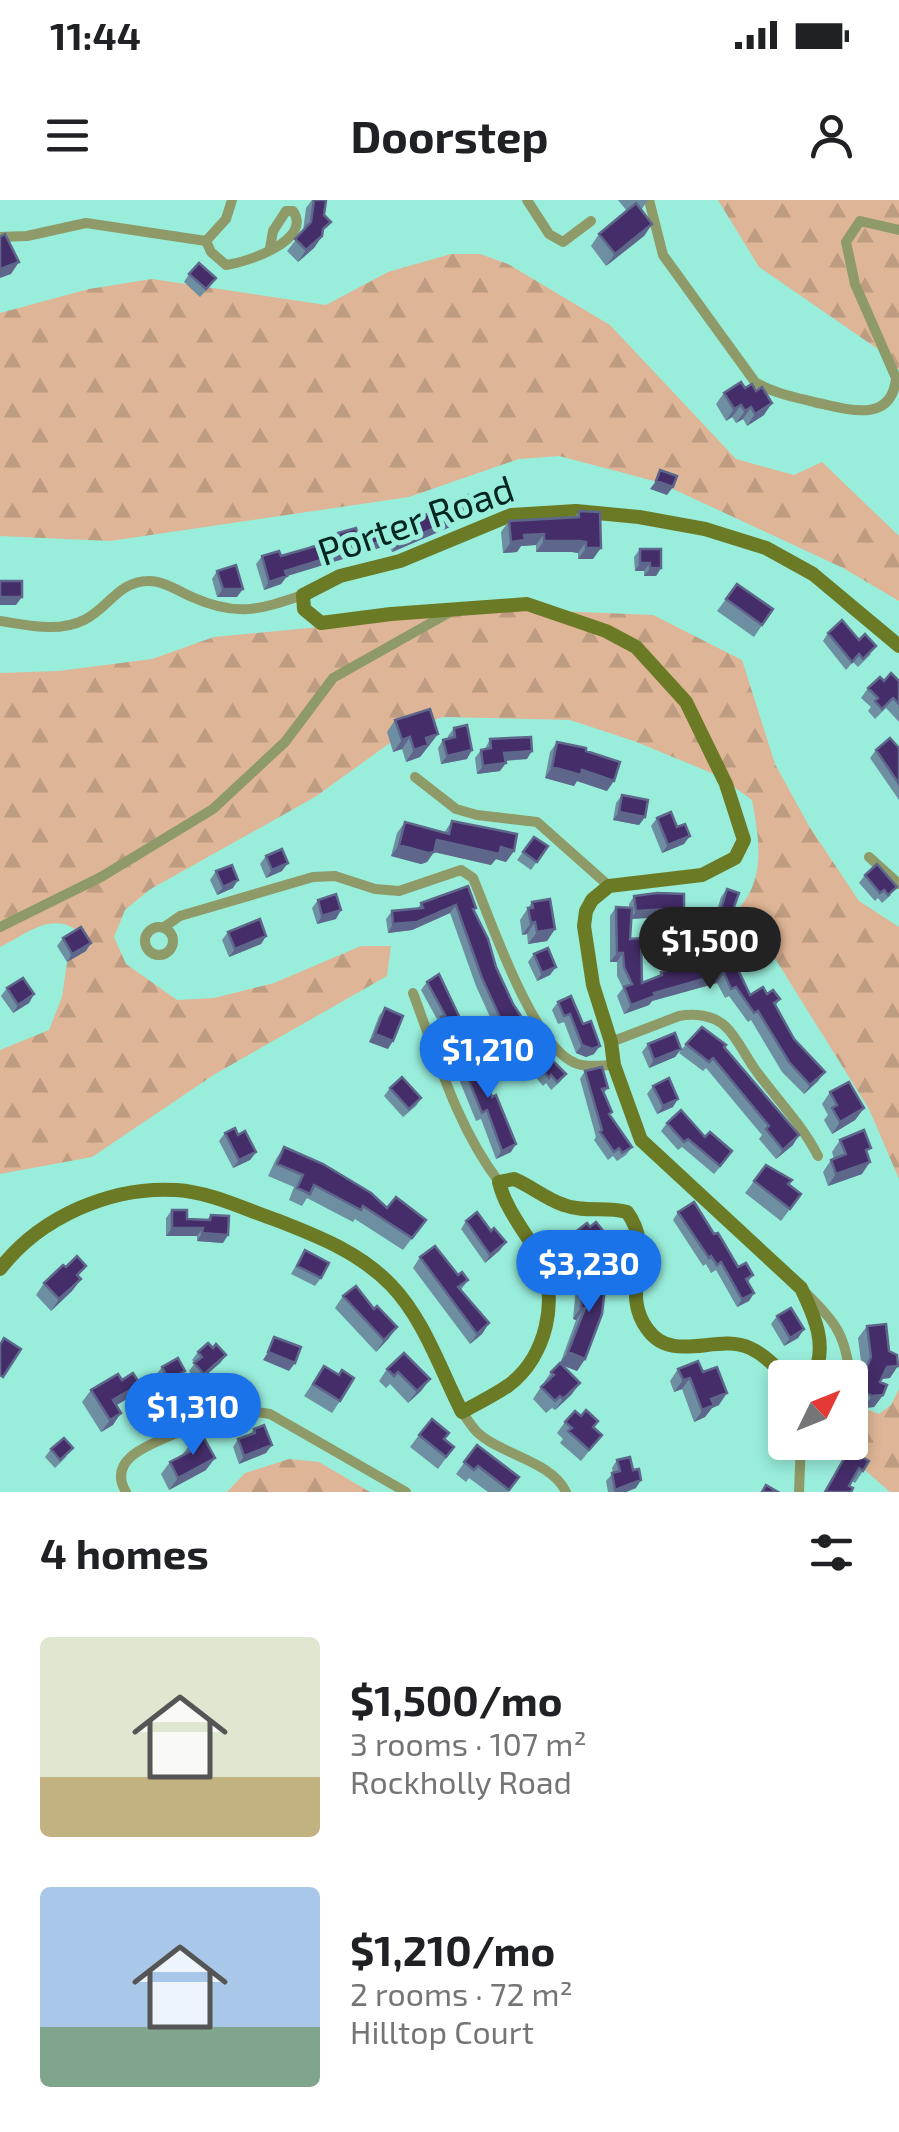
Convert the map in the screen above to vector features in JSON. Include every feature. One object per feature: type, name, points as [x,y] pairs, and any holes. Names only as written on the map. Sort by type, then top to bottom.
[{"type":"street","points":[[206,241],[226,219],[232,200]]},
{"type":"street","points":[[527,200],[548,234],[562,242],[591,221]]},
{"type":"street","points":[[649,200],[663,255],[754,382],[768,390],[851,411],[870,410],[888,403],[896,378],[855,284],[846,242],[860,221],[899,230]]},
{"type":"street","points":[[0,237],[26,236],[86,223],[206,241]]},
{"type":"street","points":[[206,241],[211,252],[226,265],[246,262],[270,248]]},
{"type":"street","name":"Porter Road","points":[[0,621],[66,627],[88,619],[118,591],[153,580],[214,607],[240,612],[303,595],[340,576],[400,561],[511,515],[576,511],[705,529],[766,548],[813,574],[897,642]]},
{"type":"street","points":[[303,595],[304,609],[321,623],[527,604],[606,631],[636,647],[686,702],[726,784],[744,840],[736,858],[702,874],[609,886],[592,900],[584,926],[594,986],[614,1065],[641,1140],[834,1320],[849,1360]]},
{"type":"street","points":[[0,927],[101,877],[214,810],[284,742],[333,678],[455,609]]},
{"type":"street","points":[[415,776],[456,809],[476,816],[537,822],[609,886]]},
{"type":"street","points":[[868,857],[899,884]]},
{"type":"street","points":[[164,927],[180,916],[313,878],[335,876],[399,891],[461,870],[473,878],[528,1007],[550,1042],[580,1066],[614,1065]]},
{"type":"street","points":[[413,992],[461,1119],[541,1260],[548,1282],[544,1335],[536,1356],[509,1385],[462,1412]]},
{"type":"street","points":[[611,1042],[689,1014],[725,1026],[758,1074],[802,1124],[818,1156]]},
{"type":"street","points":[[498,1182],[514,1179],[563,1205],[588,1211],[614,1208],[627,1212],[640,1233],[636,1310],[648,1331],[659,1342],[679,1348],[720,1342],[748,1346],[769,1360]]},
{"type":"street","points":[[0,1269],[26,1241],[58,1218],[95,1202],[175,1190],[210,1196],[320,1236],[368,1264],[394,1288],[413,1314],[476,1432],[542,1470],[563,1484],[566,1492]]},
{"type":"street","points":[[800,1288],[814,1316],[822,1353],[819,1360]]},
{"type":"street","points":[[126,1492],[120,1477],[134,1452],[220,1413],[251,1411],[270,1414],[406,1492]]},
{"type":"street","points":[[799,1492],[800,1460]]},
{"type":"green space","points":[[718,200],[899,200],[899,370],[885,354],[759,267]]},
{"type":"green space","points":[[451,254],[480,254],[508,264],[610,325],[736,459],[794,475],[822,462],[899,536],[899,601],[843,568],[658,482],[559,456],[519,459],[409,497],[110,541],[0,536],[0,313],[89,289],[152,279],[326,305],[388,272]]},
{"type":"green space","points":[[507,609],[653,615],[742,660],[775,764],[809,826],[859,901],[899,927],[899,1179],[869,1109],[776,960],[741,923],[740,907],[757,870],[752,800],[719,776],[570,720],[443,717],[412,727],[315,797],[149,890],[125,910],[114,937],[126,964],[177,1000],[214,998],[274,983],[361,946],[391,946],[387,976],[215,1074],[92,1157],[0,1174],[0,1050],[49,1030],[62,997],[67,963],[85,938],[75,929],[54,923],[33,929],[0,947],[0,673],[58,671],[152,659],[214,637]]},
{"type":"green space","points":[[899,1389],[899,1492],[890,1492],[853,1460],[868,1460],[868,1410],[879,1414],[891,1405]]},
{"type":"green space","points":[[289,1459],[319,1462],[370,1492],[227,1492],[245,1473]]},
{"type":"building","points":[[314,200],[326,200],[324,215],[331,222],[306,250],[295,239],[311,222]]},
{"type":"building","points":[[636,203],[652,224],[615,254],[599,234]]},
{"type":"building","points":[[5,234],[19,262],[0,269],[0,237]]},
{"type":"building","points":[[199,263],[216,278],[206,289],[189,274]]},
{"type":"building","points":[[741,382],[745,388],[752,384],[756,391],[762,387],[772,403],[755,414],[751,407],[745,411],[741,405],[734,409],[724,393]]},
{"type":"building","points":[[660,470],[677,476],[673,487],[656,481]]},
{"type":"building","points":[[473,493],[479,509],[400,543],[395,537],[285,571],[287,576],[269,582],[262,556],[279,551],[281,556],[309,548],[356,528],[357,532],[381,525],[382,530],[410,522]]},
{"type":"building","points":[[579,511],[600,512],[601,548],[586,548],[586,542],[580,541],[544,541],[544,534],[524,535],[525,540],[511,542],[509,521],[579,517]]},
{"type":"building","points":[[640,549],[661,549],[661,568],[640,563]]},
{"type":"building","points":[[236,565],[243,589],[223,589],[217,571]]},
{"type":"building","points":[[0,581],[22,581],[22,597],[0,597]]},
{"type":"building","points":[[737,584],[773,609],[762,625],[726,599]]},
{"type":"building","points":[[842,620],[859,640],[865,634],[876,646],[863,659],[859,654],[852,662],[828,633]]},
{"type":"building","points":[[891,673],[899,681],[899,704],[893,698],[882,709],[868,688]]},
{"type":"building","points":[[430,709],[438,734],[426,738],[428,745],[414,750],[410,737],[402,740],[395,720]]},
{"type":"building","points":[[467,725],[472,750],[447,756],[443,740],[455,737],[454,728]]},
{"type":"building","points":[[531,737],[532,751],[504,753],[506,763],[483,766],[481,750],[491,748],[490,739]]},
{"type":"building","points":[[890,738],[899,748],[899,784],[876,750]]},
{"type":"building","points":[[557,742],[586,748],[620,762],[614,781],[582,770],[581,775],[552,767]]},
{"type":"building","points":[[622,795],[648,800],[645,817],[619,812]]},
{"type":"building","points":[[671,812],[677,827],[685,824],[690,836],[668,845],[657,818]]},
{"type":"building","points":[[452,821],[517,834],[514,851],[501,847],[499,854],[437,840],[434,852],[428,853],[399,845],[405,822],[449,834]]},
{"type":"building","points":[[534,837],[548,846],[537,862],[523,852]]},
{"type":"building","points":[[282,849],[288,863],[272,870],[266,856]]},
{"type":"building","points":[[877,864],[897,887],[888,895],[884,890],[880,893],[865,875]]},
{"type":"building","points":[[232,865],[238,880],[223,887],[216,871]]},
{"type":"building","points":[[468,886],[476,908],[473,909],[513,1004],[545,1053],[566,1074],[557,1082],[528,1054],[523,1058],[511,1042],[482,978],[456,905],[417,922],[393,924],[392,911],[423,908],[421,903]]},
{"type":"building","points":[[727,889],[739,893],[732,912],[721,909]]},
{"type":"building","points":[[336,894],[341,910],[322,916],[318,900]]},
{"type":"building","points":[[684,894],[684,908],[636,911],[634,896]]},
{"type":"building","points":[[550,899],[555,929],[537,932],[528,908],[533,908],[532,902]]},
{"type":"building","points":[[616,907],[632,908],[630,939],[641,938],[642,983],[693,962],[696,970],[732,957],[750,995],[763,987],[767,994],[773,990],[780,999],[774,1003],[794,1039],[825,1072],[810,1085],[789,1062],[758,1011],[754,1013],[736,987],[731,989],[724,973],[654,993],[655,996],[631,1005],[624,987],[632,984],[623,953],[617,953]]},
{"type":"building","points":[[260,919],[266,936],[235,949],[228,932]]},
{"type":"building","points":[[81,927],[91,943],[72,954],[63,938]]},
{"type":"building","points":[[548,948],[556,967],[542,973],[534,954]]},
{"type":"building","points":[[439,974],[467,1033],[452,1040],[441,1017],[445,1015],[427,982]]},
{"type":"building","points":[[23,978],[34,994],[18,1005],[7,988]]},
{"type":"building","points":[[571,996],[583,1024],[591,1021],[600,1046],[592,1049],[582,1045],[570,1014],[564,1016],[558,1002]]},
{"type":"building","points":[[385,1008],[403,1016],[393,1041],[375,1034]]},
{"type":"building","points":[[702,1027],[726,1045],[799,1135],[783,1150],[766,1129],[769,1126],[713,1058],[709,1062],[686,1044]]},
{"type":"building","points":[[675,1033],[681,1049],[654,1060],[648,1044]]},
{"type":"building","points":[[475,1053],[516,1144],[502,1151],[487,1110],[482,1113],[460,1059]]},
{"type":"building","points":[[602,1067],[608,1088],[602,1089],[612,1112],[609,1114],[632,1147],[622,1153],[619,1148],[614,1152],[600,1132],[585,1071]]},
{"type":"building","points":[[402,1077],[421,1098],[409,1109],[390,1088]]},
{"type":"building","points":[[669,1078],[678,1099],[663,1106],[653,1086]]},
{"type":"building","points":[[849,1082],[864,1108],[840,1122],[832,1108],[837,1105],[830,1092]]},
{"type":"building","points":[[681,1110],[705,1137],[710,1132],[732,1151],[720,1166],[688,1139],[684,1142],[667,1123]]},
{"type":"building","points":[[235,1128],[238,1135],[245,1131],[256,1152],[239,1160],[225,1133]]},
{"type":"building","points":[[864,1130],[871,1148],[866,1150],[870,1162],[836,1174],[831,1160],[846,1154],[840,1140]]},
{"type":"building","points":[[284,1147],[323,1164],[371,1193],[387,1208],[396,1197],[426,1220],[412,1238],[363,1206],[361,1210],[314,1185],[310,1194],[297,1188],[303,1175],[277,1164]]},
{"type":"building","points":[[766,1165],[792,1180],[788,1184],[801,1194],[790,1209],[754,1181]]},
{"type":"building","points":[[694,1202],[738,1267],[746,1263],[753,1275],[746,1279],[754,1293],[742,1299],[721,1262],[717,1265],[709,1258],[678,1212]]},
{"type":"building","points":[[172,1210],[187,1210],[187,1219],[229,1216],[228,1235],[202,1233],[203,1228],[172,1228]]},
{"type":"building","points":[[477,1212],[491,1231],[494,1228],[506,1242],[490,1255],[466,1221]]},
{"type":"building","points":[[596,1222],[613,1243],[618,1265],[601,1269],[598,1255],[578,1230]]},
{"type":"building","points":[[435,1246],[458,1275],[462,1272],[468,1280],[458,1287],[489,1323],[477,1334],[420,1257]]},
{"type":"building","points":[[305,1250],[329,1263],[321,1278],[297,1266]]},
{"type":"building","points":[[77,1256],[86,1266],[77,1275],[81,1279],[59,1299],[44,1283]]},
{"type":"building","points":[[584,1276],[606,1279],[602,1314],[585,1359],[568,1352],[585,1308],[581,1307]]},
{"type":"building","points":[[356,1286],[374,1309],[377,1306],[397,1327],[384,1340],[343,1296]]},
{"type":"building","points":[[791,1308],[804,1329],[790,1338],[777,1316]]},
{"type":"building","points":[[886,1324],[889,1351],[897,1355],[898,1366],[887,1367],[880,1382],[887,1385],[883,1395],[868,1394],[871,1357],[867,1326]]},
{"type":"building","points":[[274,1337],[301,1347],[295,1363],[268,1352]]},
{"type":"building","points":[[4,1338],[21,1349],[3,1377],[0,1345]]},
{"type":"building","points":[[208,1343],[213,1348],[216,1344],[226,1355],[204,1374],[194,1363],[202,1357],[198,1352]]},
{"type":"building","points":[[404,1353],[430,1379],[417,1391],[398,1372],[394,1376],[387,1369]]},
{"type":"building","points":[[178,1358],[185,1371],[169,1380],[162,1367]]},
{"type":"building","points":[[698,1361],[703,1372],[717,1367],[727,1393],[711,1399],[714,1405],[702,1410],[690,1378],[683,1380],[678,1369]]},
{"type":"building","points":[[560,1363],[580,1383],[563,1399],[560,1396],[555,1401],[541,1387]]},
{"type":"building","points":[[324,1366],[354,1378],[340,1401],[313,1384]]},
{"type":"building","points":[[133,1373],[140,1384],[113,1400],[121,1413],[110,1420],[91,1390],[118,1374],[122,1380]]},
{"type":"building","points":[[586,1410],[598,1421],[593,1427],[602,1435],[589,1450],[568,1431],[572,1428],[565,1422],[575,1411],[581,1416]]},
{"type":"building","points":[[432,1419],[449,1433],[444,1439],[454,1447],[446,1457],[419,1435]]},
{"type":"building","points":[[264,1425],[272,1445],[244,1456],[238,1439]]},
{"type":"building","points":[[64,1438],[73,1448],[60,1460],[51,1449]]},
{"type":"building","points":[[204,1438],[215,1458],[178,1478],[170,1462],[191,1451],[189,1446]]},
{"type":"building","points":[[477,1445],[519,1477],[509,1490],[478,1466],[474,1470],[464,1462]]},
{"type":"building","points":[[630,1457],[641,1480],[615,1490],[612,1473],[620,1471],[617,1460]]},
{"type":"building","points":[[843,1460],[869,1461],[863,1471],[859,1468],[849,1486],[853,1488],[851,1492],[825,1492]]}]
